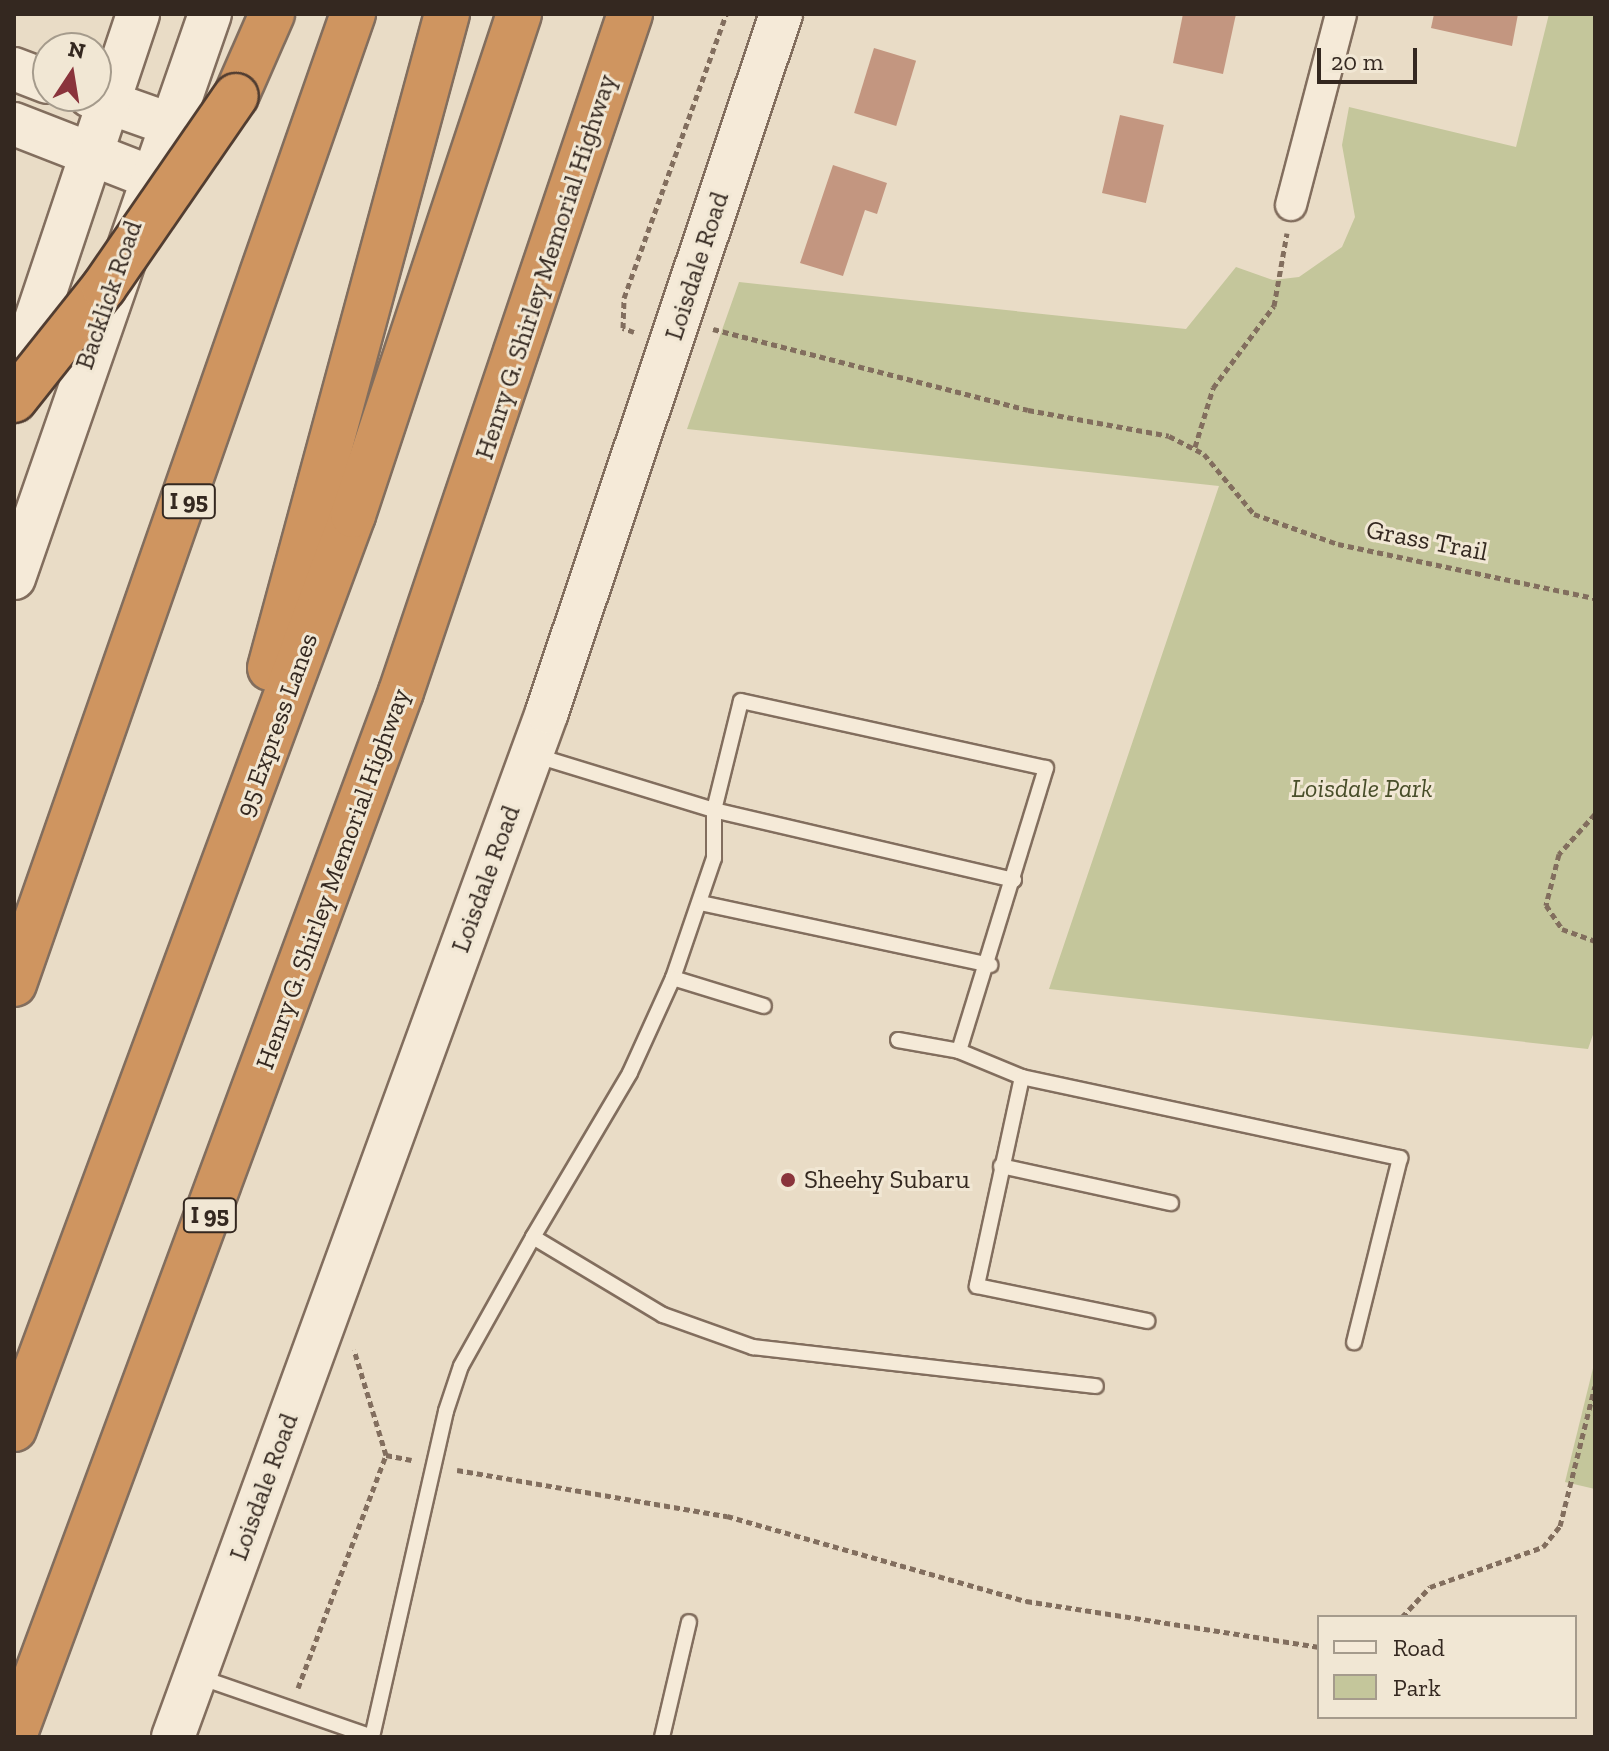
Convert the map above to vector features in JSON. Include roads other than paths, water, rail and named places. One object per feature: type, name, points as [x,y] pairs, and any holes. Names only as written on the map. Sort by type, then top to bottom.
[{"type":"highway","points":[[14,400],[104,287],[236,96],[272,14]]},
{"type":"highway","name":"I 95","points":[[14,984],[353,14]]},
{"type":"highway","points":[[133,1123],[285,612],[447,14]]},
{"type":"highway","name":"95 Express Lanes","points":[[14,1429],[133,1123],[353,515],[519,14]]},
{"type":"highway","name":"Henry G. Shirley Memorial Highway","points":[[14,1736],[401,692],[630,14]]},
{"type":"main road","points":[[112,69],[138,14]]},
{"type":"main road","name":"Backlick Road","points":[[14,578],[150,177],[172,125],[210,14]]},
{"type":"main road","name":"Loisdale Road","points":[[173,1737],[532,754],[781,14]]},
{"type":"main road","points":[[112,104],[172,125]]},
{"type":"main road","points":[[14,385],[86,154],[95,112]]},
{"type":"main road","points":[[14,124],[150,177]]},
{"type":"street","points":[[1291,205],[1341,14]]},
{"type":"lane","points":[[195,1675],[372,1737],[433,1464],[461,1366],[630,1073],[673,978],[714,858],[714,810],[741,701],[1046,768],[990,965],[959,1051]]},
{"type":"lane","points":[[532,754],[714,810],[1014,880]]},
{"type":"lane","points":[[701,903],[990,965]]},
{"type":"lane","points":[[673,978],[764,1006]]},
{"type":"lane","points":[[898,1040],[959,1051],[1022,1077],[1400,1158],[1354,1342]]},
{"type":"lane","points":[[1022,1077],[977,1286],[1147,1321]]},
{"type":"lane","points":[[1001,1166],[1171,1203]]},
{"type":"lane","points":[[533,1237],[663,1315],[753,1347],[1096,1386]]},
{"type":"lane","points":[[662,1737],[689,1622]]},
{"type":"place","name":"Sheehy Subaru","points":[[788,1180]]},
{"type":"park label","name":"Loisdale Park","points":[[1362,789]]}]
